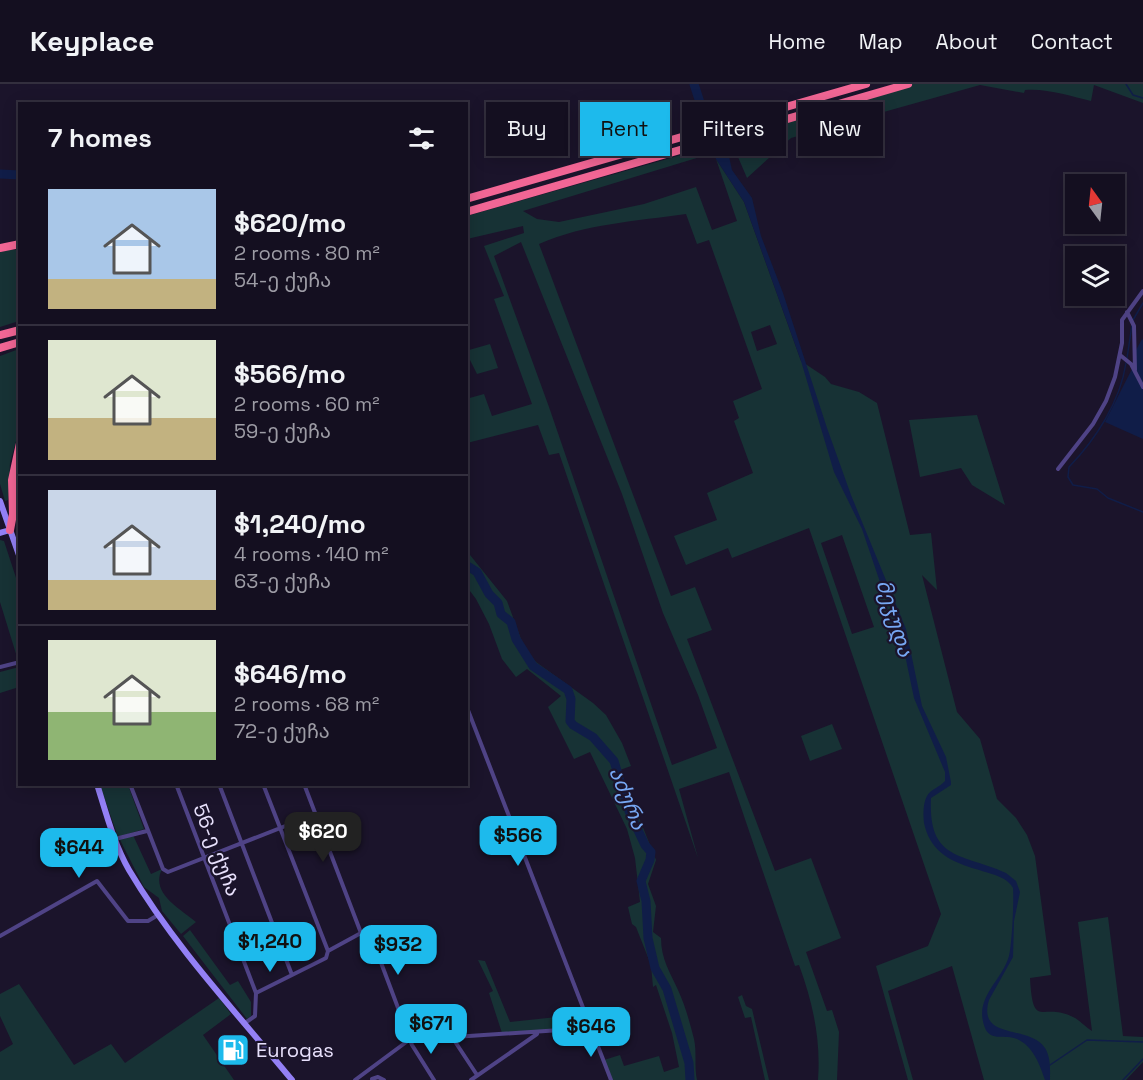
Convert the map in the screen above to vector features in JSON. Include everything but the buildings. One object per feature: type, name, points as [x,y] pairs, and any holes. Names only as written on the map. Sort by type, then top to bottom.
[{"type":"highway","points":[[468,198],[866,84]]},
{"type":"highway","points":[[468,211],[908,84]]},
{"type":"highway","points":[[0,243],[18,242]]},
{"type":"highway","points":[[0,248],[18,243]]},
{"type":"highway","points":[[0,335],[18,330]]},
{"type":"highway","points":[[0,348],[18,343]]},
{"type":"highway","points":[[10,530],[13,514],[12,480],[18,452]]},
{"type":"main road","points":[[0,501],[18,552]]},
{"type":"main road","points":[[0,533],[10,530]]},
{"type":"main road","points":[[98,786],[115,839],[128,869],[158,915],[216,991],[292,1080]]},
{"type":"street","points":[[1058,469],[1093,424],[1106,401],[1120,355],[1122,320],[1143,291]]},
{"type":"street","points":[[1127,311],[1134,326],[1135,370]]},
{"type":"street","points":[[1120,355],[1135,370],[1143,387]]},
{"type":"street","points":[[0,667],[18,662]]},
{"type":"street","points":[[468,710],[611,1080]]},
{"type":"street","points":[[131,786],[163,869],[168,872],[316,814]]},
{"type":"street","name":"56-ე ქუჩა","points":[[177,786],[256,993]]},
{"type":"street","points":[[220,786],[292,975]]},
{"type":"street","points":[[245,1023],[255,1016],[256,993],[326,958],[328,951],[264,786]]},
{"type":"street","points":[[305,786],[361,933],[370,938],[374,944],[409,1040],[434,1080]]},
{"type":"street","points":[[115,839],[147,831]]},
{"type":"street","points":[[0,936],[97,881],[128,921],[148,921],[158,915]]},
{"type":"street","points":[[328,951],[361,933]]},
{"type":"street","points":[[355,1080],[409,1040],[591,1028]]},
{"type":"street","points":[[471,1080],[538,1033]]},
{"type":"street","points":[[452,1037],[477,1075]]},
{"type":"street","points":[[367,1071],[371,1079],[378,1077],[384,1080]]},
{"type":"green space","points":[[908,84],[1143,84],[1143,103],[1094,85],[1091,101],[1050,91],[1025,90],[1024,93],[980,85],[883,112],[883,102],[846,102]]},
{"type":"green space","points":[[798,116],[798,136],[786,143],[786,119]]},
{"type":"green space","points":[[682,155],[703,156],[523,211],[537,219],[559,222],[644,204],[696,187],[712,230],[737,221],[716,159],[744,202],[801,361],[825,377],[831,384],[859,392],[877,403],[910,535],[931,533],[937,590],[922,575],[957,712],[980,739],[997,799],[1016,818],[1027,835],[1035,856],[1051,975],[1030,978],[1034,1005],[1041,1012],[1062,1013],[1073,1017],[1092,1031],[1078,922],[1108,917],[1123,1036],[1143,1037],[1143,1062],[1126,1080],[984,1080],[952,966],[888,991],[913,1080],[908,1080],[876,966],[928,946],[941,914],[809,528],[732,558],[728,548],[686,565],[674,536],[717,520],[707,493],[753,473],[734,421],[739,418],[733,401],[762,389],[709,240],[697,244],[686,214],[611,224],[556,237],[539,244],[671,596],[695,587],[712,630],[687,639],[775,871],[811,858],[841,938],[806,952],[827,1011],[832,1010],[839,1032],[837,1080],[818,1080],[817,1036],[808,993],[799,965],[795,966],[729,772],[679,789],[698,858],[559,453],[549,455],[538,425],[468,443],[468,398],[484,394],[492,416],[532,404],[494,299],[504,296],[484,246],[524,233],[523,226],[468,239],[468,216]],"holes":[[[521,242],[622,494],[663,613],[698,695],[717,748],[672,765],[549,407],[494,256]],[[770,325],[777,344],[757,351],[751,332]],[[842,535],[874,627],[852,634],[821,543]]]},
{"type":"green space","points":[[738,156],[771,156],[747,178]]},
{"type":"green space","points":[[18,250],[18,321],[0,327],[0,252]]},
{"type":"green space","points":[[490,344],[498,368],[477,374],[468,356],[468,347],[469,350]]},
{"type":"green space","points":[[18,349],[18,434],[10,463],[8,500],[5,501],[0,484],[0,356]]},
{"type":"green space","points":[[977,415],[1005,505],[972,485],[961,468],[920,477],[909,420]]},
{"type":"green space","points":[[0,540],[4,541],[18,584],[17,657],[0,602]]},
{"type":"green space","points":[[468,552],[507,601],[524,647],[536,662],[606,715],[622,743],[631,766],[620,770],[656,860],[648,884],[656,906],[653,932],[661,938],[664,959],[689,1020],[695,1044],[697,1080],[612,1080],[604,1060],[620,1055],[624,1066],[659,1056],[664,1072],[679,1067],[672,1033],[656,985],[653,987],[651,965],[636,927],[632,924],[628,907],[640,902],[635,858],[627,829],[590,752],[574,759],[548,707],[561,696],[527,669],[516,677],[502,659],[489,624],[468,588]]},
{"type":"green space","points":[[18,667],[18,687],[0,693],[0,672]]},
{"type":"green space","points":[[832,724],[842,749],[810,761],[801,736]]},
{"type":"green space","points":[[100,786],[128,786],[144,829],[118,837]]},
{"type":"green space","points":[[133,835],[151,874],[162,869],[159,878],[163,893],[196,922],[181,934],[162,911],[159,898],[144,887],[119,838]]},
{"type":"green space","points":[[190,930],[230,985],[238,981],[251,1002],[251,1016],[247,1019],[183,936]]},
{"type":"green space","points":[[478,960],[485,961],[510,1022],[585,1014],[587,1027],[502,1033],[489,993],[493,991]]},
{"type":"green space","points":[[19,984],[74,1065],[111,1044],[125,1063],[219,998],[231,1014],[203,1035],[234,1080],[0,1080],[0,1052],[13,1044],[0,1016],[0,994]]},
{"type":"green space","points":[[742,995],[746,1006],[752,1009],[769,1080],[765,1080],[751,1017],[745,1018],[738,997]]},
{"type":"water","points":[[715,156],[729,156],[732,170],[752,198],[761,236],[783,293],[827,428],[851,495],[906,629],[922,706],[946,757],[951,782],[951,785],[931,798],[935,833],[950,852],[1006,873],[1016,881],[1020,892],[1014,921],[1013,957],[989,1000],[987,1013],[990,1021],[997,1027],[1028,1036],[1045,1048],[1049,1060],[1050,1080],[1045,1080],[1035,1056],[1023,1042],[991,1035],[985,1028],[982,1017],[985,999],[1009,956],[1013,888],[996,875],[954,861],[941,853],[931,840],[924,823],[923,813],[927,796],[945,781],[945,772],[914,698],[900,631],[882,588],[862,529],[834,472],[801,361],[744,202]]},
{"type":"water","points":[[1142,339],[1143,439],[1105,422],[1136,361],[1135,352]]},
{"type":"waterway","name":"მეჯუდა","points":[[694,84],[700,102]]},
{"type":"waterway","points":[[1126,84],[1133,95],[1143,98]]},
{"type":"waterway","name":"აძურა","points":[[0,174],[18,175]]},
{"type":"waterway","points":[[1133,320],[1143,303]]},
{"type":"waterway","points":[[1127,358],[1132,325]]},
{"type":"waterway","points":[[1126,363],[1112,406],[1097,432],[1069,467],[1068,477],[1073,485],[1097,489],[1108,498],[1143,512]]},
{"type":"waterway","name":"აძურა","points":[[468,566],[477,572],[489,594],[498,603],[501,614],[511,622],[516,639],[533,666],[568,690],[571,699],[570,721],[593,737],[614,761],[629,811],[645,845],[651,852],[641,881],[646,901],[648,938],[655,968],[667,989],[689,1063],[690,1080]]},
{"type":"waterway","points":[[1050,1065],[1087,1040],[1143,1042]]},
{"type":"waterway","points":[[1123,1080],[1143,1059]]},
{"type":"place","name":"Eurogas","points":[[233,1050]]}]
